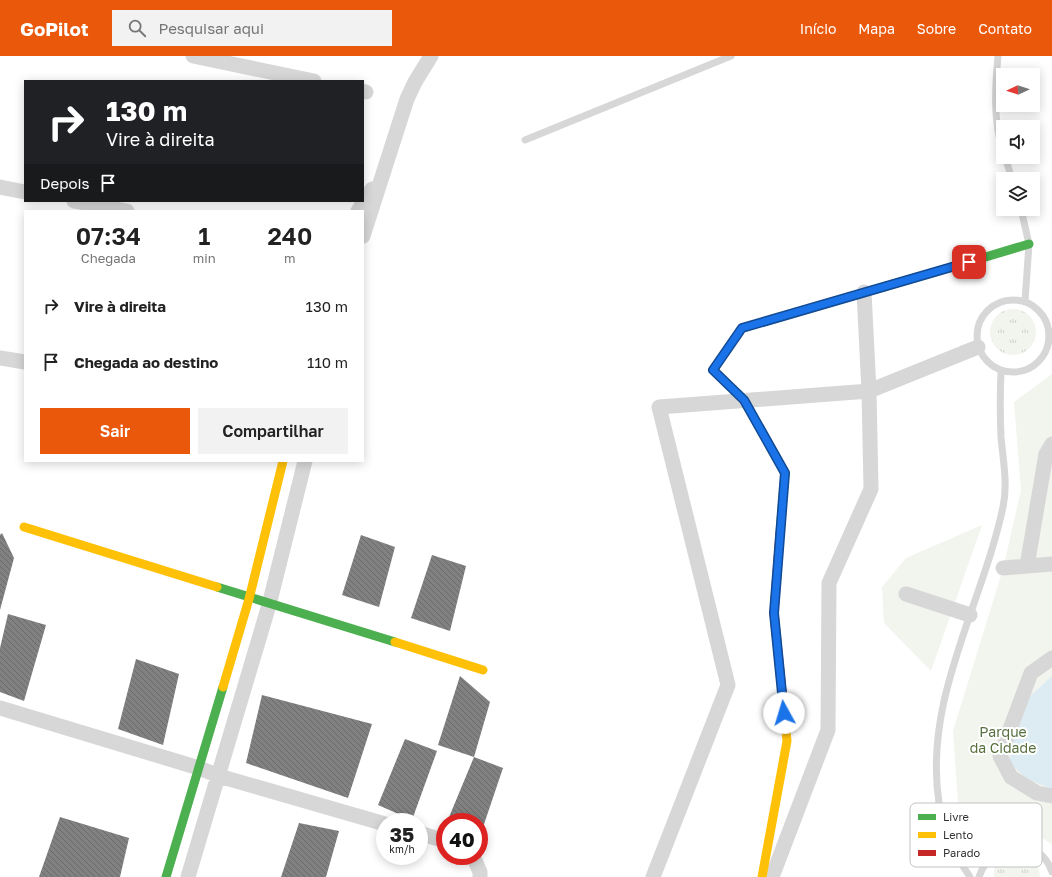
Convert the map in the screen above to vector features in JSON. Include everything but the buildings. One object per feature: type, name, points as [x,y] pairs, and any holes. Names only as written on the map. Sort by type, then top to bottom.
[{"type":"street","points":[[193,56],[309,80]]},
{"type":"street","points":[[364,233],[407,99],[415,82],[431,56]]},
{"type":"street","points":[[364,201],[384,169]]},
{"type":"street","points":[[0,187],[24,192]]},
{"type":"street","points":[[79,202],[122,210]]},
{"type":"street","points":[[762,877],[787,741],[774,613],[785,473],[744,400],[713,370],[742,328],[1029,244]]},
{"type":"street","points":[[772,877],[828,730],[829,584],[871,489],[869,391],[864,292]]},
{"type":"street","points":[[653,877],[728,685],[659,407],[869,391],[978,347]]},
{"type":"street","points":[[0,358],[24,362]]},
{"type":"street","points":[[1027,566],[1046,454],[1052,444]]},
{"type":"street","points":[[166,877],[249,599],[282,462],[304,465],[269,605],[188,877]]},
{"type":"street","points":[[272,506],[292,513]]},
{"type":"street","points":[[24,527],[249,599],[483,670]]},
{"type":"street","points":[[1003,568],[1052,564]]},
{"type":"street","points":[[906,594],[970,615]]},
{"type":"street","points":[[1052,658],[1031,673],[1000,756],[1010,777],[1037,793],[1052,796]]},
{"type":"street","points":[[0,708],[199,768],[219,776],[376,821]]},
{"type":"street","points":[[477,865],[480,877]]},
{"type":"lane","points":[[525,140],[732,56]]},
{"type":"lane","points":[[996,122],[994,93],[998,56]]},
{"type":"lane","points":[[1023,216],[1029,244],[1025,301]]},
{"type":"lane","points":[[1014,299],[1025,301],[1035,306],[1043,315],[1048,325],[1050,346],[1043,358],[1034,366],[1024,371],[1013,373],[1002,371],[991,366],[983,357],[978,347],[977,336],[979,324],[984,314],[992,306],[1002,301],[1014,299]]},
{"type":"lane","points":[[938,803],[936,787],[936,742],[944,697],[991,552],[1003,506],[1005,482],[1000,405],[1002,371]]},
{"type":"lane","points":[[1042,856],[1051,869]]},
{"type":"lane","points":[[964,867],[970,877]]},
{"type":"lane","points":[[979,877],[983,867]]},
{"type":"green space","points":[[1013,309],[1026,313],[1032,319],[1036,332],[1032,345],[1026,351],[1013,355],[1000,351],[994,345],[990,332],[994,319],[1000,313]]},
{"type":"green space","name":"Parque da Cidade","points":[[1052,374],[1052,845],[1042,838],[1042,803],[958,802],[953,731],[1003,569],[1021,490],[1014,402]]},
{"type":"green space","points":[[982,525],[931,671],[884,623],[882,587],[906,558]]},
{"type":"green space","points":[[1038,867],[1040,877],[994,877],[995,868]]},
{"type":"shaded area","points":[[1052,676],[1052,789],[1027,779],[1010,763],[1009,748],[1029,697]]},
{"type":"traffic: fast","points":[[959,265],[1029,244]]},
{"type":"traffic: fast","points":[[738,394],[744,400],[785,473],[780,533]]},
{"type":"traffic: fast","points":[[217,587],[395,642]]},
{"type":"traffic: fast","points":[[166,877],[223,687]]},
{"type":"traffic: slow","points":[[738,394],[713,370],[742,328],[959,265]]},
{"type":"traffic: slow","points":[[223,687],[249,599],[283,462]]},
{"type":"traffic: slow","points":[[24,527],[217,587]]},
{"type":"traffic: slow","points":[[395,642],[483,670]]},
{"type":"traffic: slow","points":[[762,877],[787,741],[784,711]]},
{"type":"traffic: jam","points":[[780,533],[774,613],[784,711]]},
{"type":"route","points":[[784,713],[774,613],[785,473],[744,400],[713,370],[742,328],[969,262]]}]
